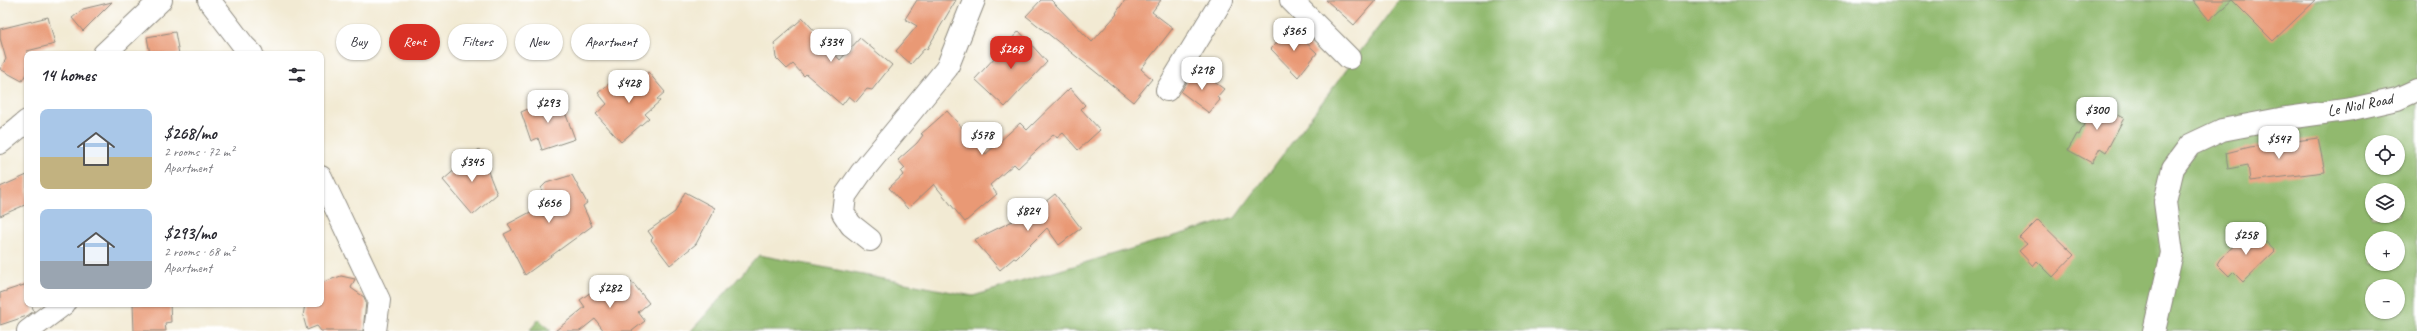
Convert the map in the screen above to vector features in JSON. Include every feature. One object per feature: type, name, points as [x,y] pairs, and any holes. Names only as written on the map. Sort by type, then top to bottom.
[{"type":"street","points":[[107,51],[161,0]]},
{"type":"street","points":[[209,0],[249,51]]},
{"type":"street","points":[[870,240],[851,225],[843,213],[845,196],[861,173],[947,68],[974,0]]},
{"type":"street","points":[[1167,90],[1222,0]]},
{"type":"street","points":[[1291,0],[1349,58]]},
{"type":"street","name":"Le Niol Road","points":[[2154,331],[2172,253],[2165,202],[2173,168],[2190,145],[2222,130],[2280,119],[2352,109],[2397,99],[2417,90]]},
{"type":"street","points":[[0,143],[24,123]]},
{"type":"street","points":[[324,183],[380,300],[375,331]]},
{"type":"street","points":[[28,331],[60,307]]},
{"type":"green space","points":[[1399,0],[2417,0],[2417,331],[691,331],[759,255],[973,296],[1235,218]]},
{"type":"green space","points":[[539,319],[551,331],[529,331]]},
{"type":"building","points":[[917,0],[956,0],[927,49],[925,48],[911,64],[896,51],[917,26],[905,19]]},
{"type":"building","points":[[1041,0],[1051,0],[1092,42],[1117,14],[1116,13],[1125,0],[1161,0],[1152,12],[1173,28],[1141,69],[1152,79],[1133,102],[1026,16]]},
{"type":"building","points":[[1326,0],[1376,0],[1354,25]]},
{"type":"building","points":[[2193,0],[2232,0],[2209,20]]},
{"type":"building","points":[[2232,0],[2316,0],[2273,41]]},
{"type":"building","points":[[112,2],[83,31],[72,18],[83,9]]},
{"type":"building","points":[[48,17],[55,44],[24,51],[24,77],[22,81],[0,69],[6,59],[0,38],[0,29]]},
{"type":"building","points":[[803,18],[840,60],[860,38],[892,65],[872,90],[867,89],[856,102],[849,96],[842,105],[806,74],[804,76],[793,64],[787,69],[776,58],[774,43]]},
{"type":"building","points":[[1291,28],[1317,53],[1298,77],[1271,49]]},
{"type":"building","points":[[1019,31],[1047,62],[1005,107],[975,79]]},
{"type":"building","points":[[175,32],[178,51],[149,51],[147,37]]},
{"type":"building","points":[[1195,68],[1224,89],[1217,97],[1220,100],[1209,113],[1181,92]]},
{"type":"building","points":[[648,72],[665,92],[657,99],[660,101],[645,114],[649,118],[621,142],[596,114],[607,104],[598,93],[622,73],[630,83]]},
{"type":"building","points":[[1070,88],[1085,105],[1081,109],[1100,130],[1078,150],[1063,133],[1057,138],[1054,134],[1018,168],[1014,164],[990,185],[997,194],[965,222],[934,184],[908,209],[889,188],[903,175],[901,172],[905,168],[898,160],[917,143],[923,135],[921,134],[947,111],[986,154],[1020,123],[1027,130]]},
{"type":"building","points":[[559,96],[575,139],[542,150],[538,138],[531,141],[521,112]]},
{"type":"building","points":[[2096,98],[2116,109],[2114,113],[2124,118],[2106,152],[2100,148],[2092,163],[2068,150],[2077,134],[2079,135]]},
{"type":"building","points":[[2318,138],[2325,172],[2250,181],[2248,165],[2228,169],[2226,153],[2250,147]]},
{"type":"building","points":[[479,149],[497,194],[473,215],[443,180]]},
{"type":"building","points":[[572,175],[587,203],[583,206],[592,226],[525,275],[504,234],[512,230],[508,224],[538,208],[542,216],[548,213],[541,188],[546,183]]},
{"type":"building","points":[[24,176],[24,205],[0,216],[0,187]]},
{"type":"building","points":[[685,192],[715,208],[696,244],[670,265],[651,240],[653,238],[648,231],[675,212]]},
{"type":"building","points":[[1055,194],[1081,228],[1059,245],[1047,228],[1016,259],[1014,258],[1000,270],[974,240],[1035,210]]},
{"type":"building","points":[[2038,220],[2074,255],[2053,277],[2037,261],[2033,266],[2019,251],[2027,244],[2020,238]]},
{"type":"building","points":[[2252,228],[2275,251],[2243,282],[2233,272],[2229,276],[2217,264],[2220,259]]},
{"type":"building","points":[[341,276],[355,279],[351,288],[364,297],[366,302],[363,331],[321,331],[317,326],[307,330],[303,316],[304,307],[324,307],[324,282]]},
{"type":"building","points":[[613,276],[622,289],[632,282],[649,303],[638,312],[645,321],[632,331],[604,331],[595,319],[580,331],[555,331],[585,307],[580,300]]},
{"type":"building","points":[[24,285],[24,307],[32,307],[34,311],[27,316],[0,325],[0,293]]},
{"type":"building","points":[[133,307],[170,307],[171,322],[165,323],[166,331],[134,331]]}]
